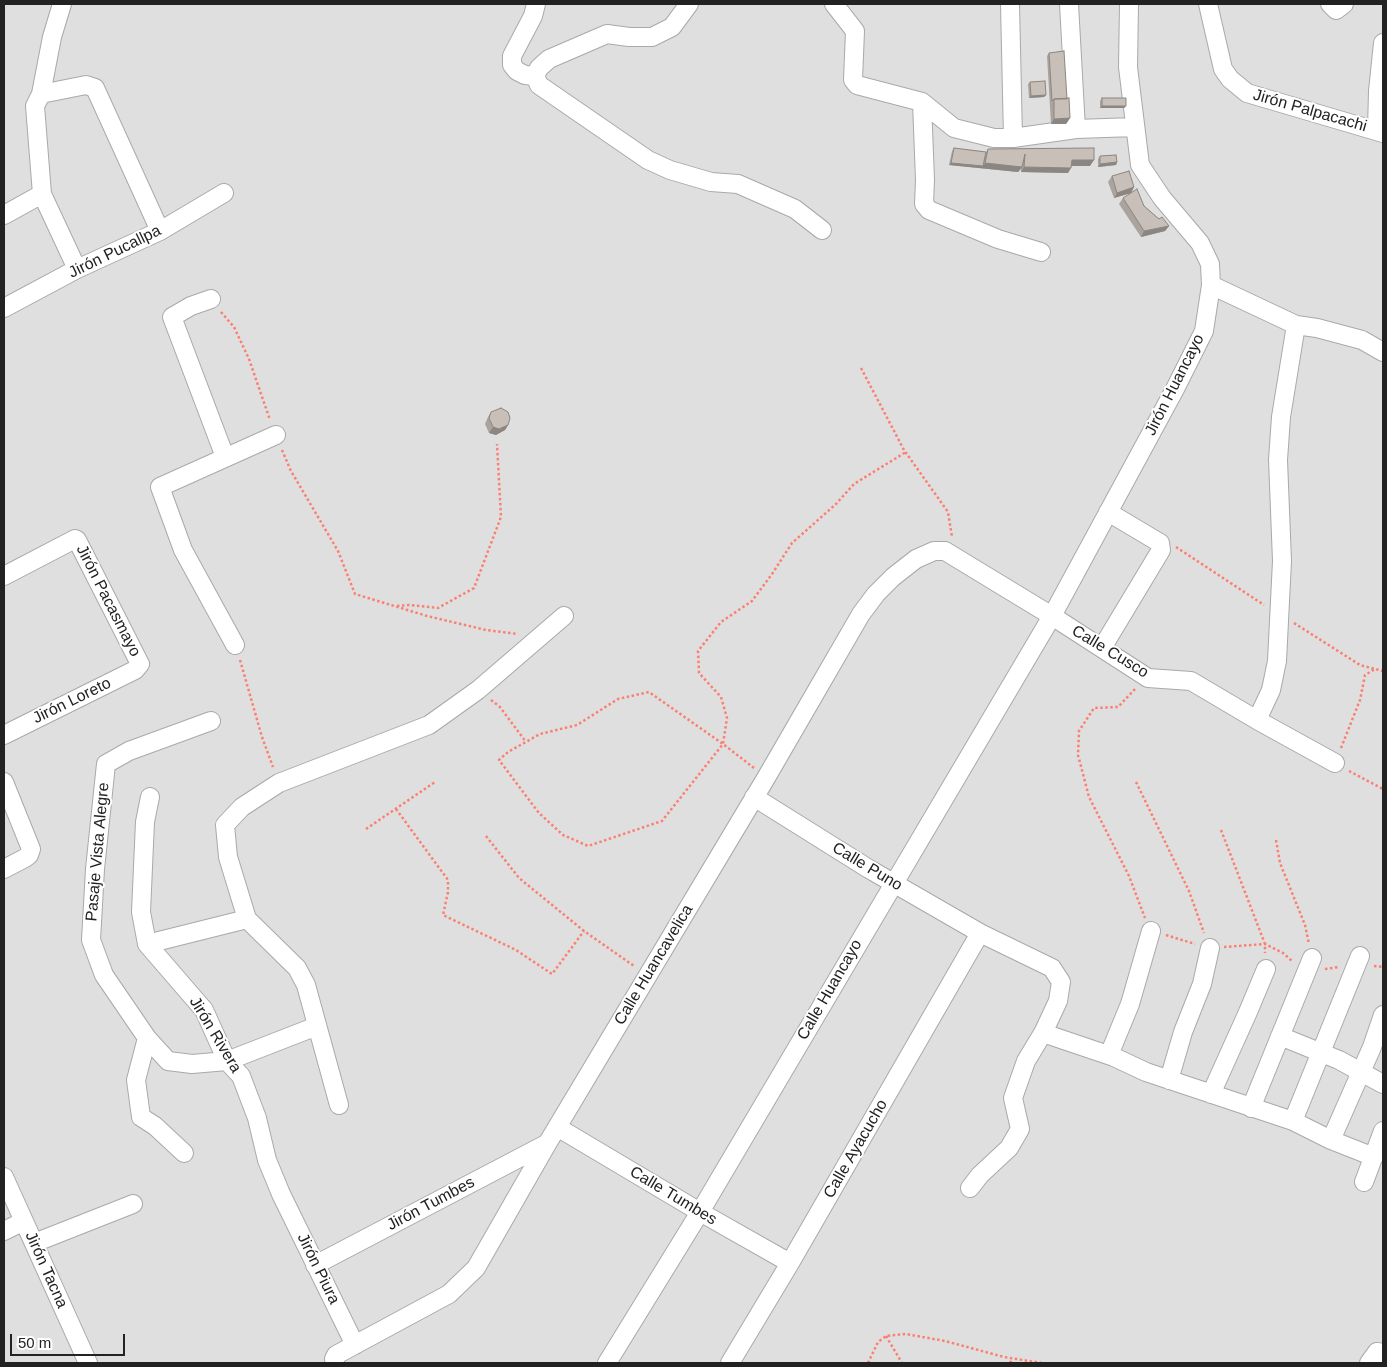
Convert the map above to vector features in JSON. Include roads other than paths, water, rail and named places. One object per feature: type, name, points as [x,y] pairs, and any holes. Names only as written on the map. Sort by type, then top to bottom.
[{"type":"street","points":[[62,4],[52,37],[42,94],[35,106],[42,194],[77,269]]},
{"type":"street","points":[[535,76],[524,75],[517,70],[512,65],[512,56],[533,16],[536,4]]},
{"type":"street","points":[[535,76],[539,68],[549,59],[607,34],[629,38],[652,37],[672,27],[689,4]]},
{"type":"street","points":[[834,4],[855,31],[853,80],[856,86],[922,102],[954,128],[994,138],[1013,138],[1076,129],[1135,127]]},
{"type":"street","points":[[1010,4],[1013,138]]},
{"type":"street","points":[[1070,4],[1076,129]]},
{"type":"street","name":"Jirón Huancayo","points":[[1052,616],[1175,389],[1204,331],[1211,285],[1210,264],[1200,243],[1162,198],[1140,165],[1128,67],[1129,4]]},
{"type":"street","name":"Jirón Palpacachi","points":[[1208,4],[1223,69],[1230,80],[1247,93],[1380,132]]},
{"type":"street","points":[[1330,4],[1336,10],[1344,4]]},
{"type":"street","points":[[1380,132],[1378,92],[1383,43]]},
{"type":"street","points":[[535,76],[539,85],[648,160],[670,170],[711,182],[738,184],[795,208],[822,230]]},
{"type":"street","points":[[42,94],[86,85],[95,88],[160,231]]},
{"type":"street","points":[[922,102],[924,204],[928,210],[998,239],[1041,252]]},
{"type":"street","name":"Jirón Pucallpa","points":[[4,308],[77,269],[160,231],[224,193]]},
{"type":"street","points":[[4,216],[42,194]]},
{"type":"street","points":[[1211,285],[1296,325],[1317,328],[1362,340],[1383,352]]},
{"type":"street","points":[[211,299],[190,306],[172,317],[225,457]]},
{"type":"street","points":[[1256,720],[1270,690],[1277,661],[1282,561],[1278,460],[1281,417],[1296,325]]},
{"type":"street","points":[[236,645],[184,550],[160,487],[276,435]]},
{"type":"street","points":[[1102,648],[1160,550],[1160,543],[1108,512]]},
{"type":"street","name":"Jirón Pacasmayo","points":[[4,576],[77,539],[140,666]]},
{"type":"street","name":"Calle Huancavelica","points":[[336,1359],[355,1345],[440,1300],[463,1282],[481,1260],[557,1127],[868,604],[892,577],[927,553],[934,551],[950,554]]},
{"type":"street","name":"Calle Cusco","points":[[950,554],[1052,616],[1148,678],[1190,681],[1334,763]]},
{"type":"street","points":[[339,1105],[306,985],[297,968],[247,919],[228,857],[225,825],[242,807],[279,783],[429,725],[478,690],[564,616]]},
{"type":"street","name":"Calle Huancayo","points":[[607,1363],[700,1212],[1052,616]]},
{"type":"street","name":"Jirón Loreto","points":[[4,735],[140,666]]},
{"type":"street","name":"Pasaje Vista Alegre","points":[[147,1038],[104,975],[91,940],[95,869],[106,764],[129,751],[211,721]]},
{"type":"street","points":[[4,782],[30,846],[30,853],[25,858],[4,869]]},
{"type":"street","points":[[150,797],[145,822],[141,912],[147,944],[247,919]]},
{"type":"street","name":"Calle Puno","points":[[754,797],[980,934],[1052,968],[1061,982],[1058,1000],[1043,1033]]},
{"type":"street","points":[[1109,1055],[1130,1004],[1150,931]]},
{"type":"street","name":"Calle Ayacucho","points":[[730,1363],[980,934]]},
{"type":"street","name":"Jirón Rivera","points":[[147,944],[204,1010],[227,1061],[240,1076],[257,1118],[267,1160],[281,1194]]},
{"type":"street","points":[[1169,1080],[1183,1032],[1202,984],[1210,948]]},
{"type":"street","points":[[1293,1121],[1360,956]]},
{"type":"street","points":[[1251,1108],[1312,958]]},
{"type":"street","points":[[1211,1094],[1266,969]]},
{"type":"street","points":[[1331,1140],[1372,1047],[1383,1015]]},
{"type":"street","points":[[147,1038],[168,1061],[192,1064],[227,1061],[317,1026]]},
{"type":"street","points":[[970,1188],[980,1175],[1009,1148],[1020,1129],[1013,1098],[1026,1061],[1043,1033],[1109,1055],[1146,1072],[1293,1121],[1331,1140],[1374,1157]]},
{"type":"street","points":[[1280,1036],[1321,1052],[1383,1084]]},
{"type":"street","points":[[147,1038],[136,1080],[141,1117],[155,1126],[184,1153]]},
{"type":"street","name":"Calle Tumbes","points":[[557,1127],[790,1263]]},
{"type":"street","points":[[1364,1182],[1383,1131]]},
{"type":"street","name":"Jirón Tumbes","points":[[316,1264],[547,1144]]},
{"type":"street","name":"Jirón Tacna","points":[[4,1178],[88,1363]]},
{"type":"street","name":"Jirón Piura","points":[[281,1194],[355,1345]]},
{"type":"street","points":[[34,1243],[133,1204]]},
{"type":"street","points":[[4,1231],[24,1221]]},
{"type":"street","points":[[1369,1363],[1377,1352],[1383,1353]]}]
